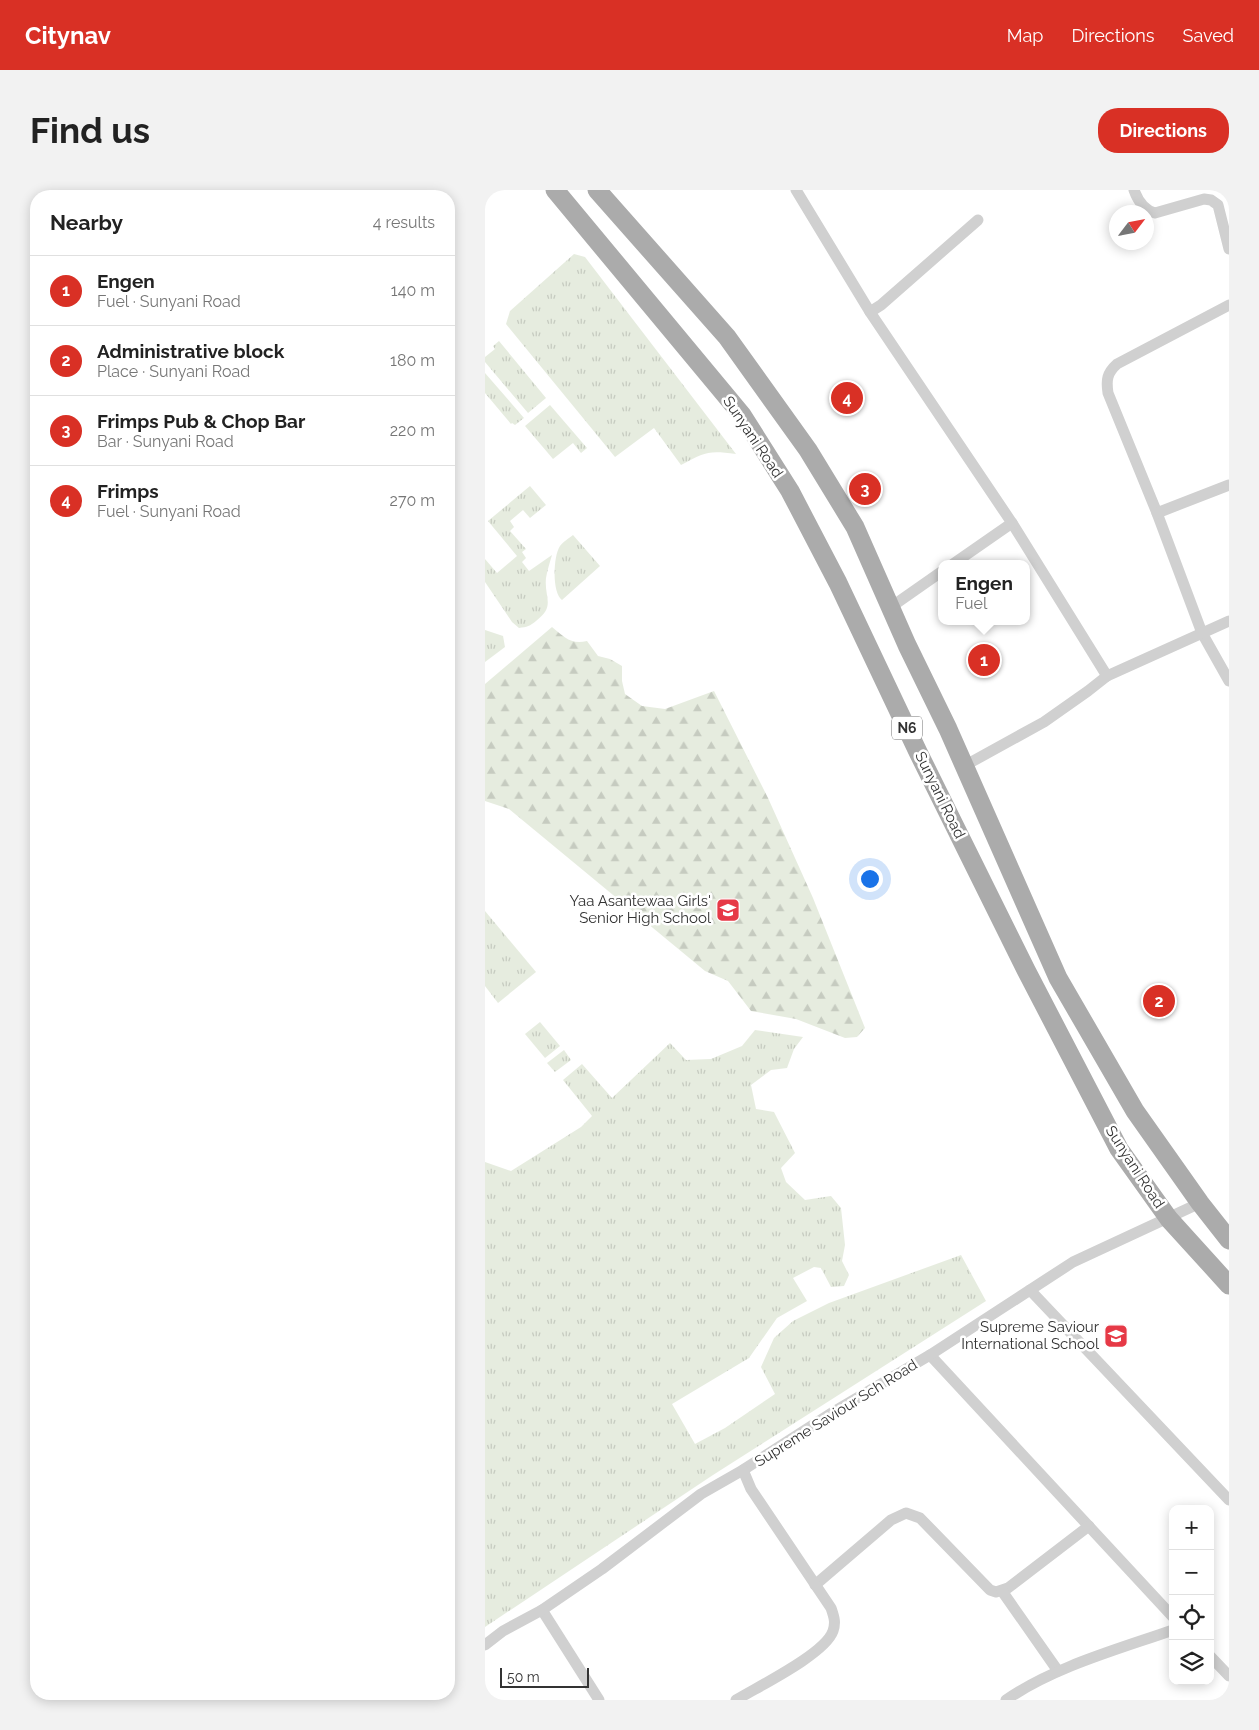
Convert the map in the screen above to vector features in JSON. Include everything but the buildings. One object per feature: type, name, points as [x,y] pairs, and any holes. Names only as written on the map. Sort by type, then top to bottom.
[{"type":"main road","name":"Sunyani Road","points":[[555,190],[742,416],[790,492],[838,583],[923,761],[1119,1149],[1169,1219],[1229,1285]]},
{"type":"main road","name":"Sunyani Road","points":[[597,190],[727,337],[807,450],[855,527],[1058,978],[1135,1111],[1200,1203],[1229,1240]]},
{"type":"street","points":[[796,190],[870,312],[1011,523],[1107,676]]},
{"type":"street","points":[[1134,190],[1143,206],[1148,211],[1155,213],[1204,199],[1215,201],[1218,205],[1229,249]]},
{"type":"street","points":[[870,312],[881,305],[979,220]]},
{"type":"street","points":[[1229,305],[1126,358],[1108,372],[1107,382],[1108,393],[1203,632],[1229,681]]},
{"type":"street","points":[[1157,513],[1229,484]]},
{"type":"street","points":[[959,560],[1011,523]]},
{"type":"street","points":[[891,607],[938,574]]},
{"type":"street","points":[[964,766],[1044,722],[1107,676],[1229,621]]},
{"type":"street","name":"Supreme Saviour Sch Road","points":[[485,1645],[503,1631],[542,1610],[602,1569],[701,1494],[930,1355],[1073,1262],[1200,1203]]},
{"type":"street","points":[[1030,1290],[1229,1500]]},
{"type":"street","points":[[930,1355],[1169,1613]]},
{"type":"street","points":[[736,1700],[815,1653],[833,1633],[835,1621],[831,1608],[751,1489],[743,1470]]},
{"type":"street","points":[[815,1585],[891,1520],[906,1512],[919,1518],[991,1590],[996,1592],[1002,1591],[1089,1526]]},
{"type":"street","points":[[1002,1591],[1058,1671]]},
{"type":"street","points":[[542,1610],[599,1700]]},
{"type":"street","points":[[1006,1700],[1017,1692],[1058,1671],[1169,1631]]},
{"type":"street","points":[[1214,1660],[1229,1676]]},
{"type":"green space","points":[[574,254],[585,257],[736,454],[707,453],[681,465],[654,428],[615,457],[506,324],[510,311]]},
{"type":"green space","points":[[499,341],[546,398],[528,413],[485,362],[485,357],[495,349],[493,346]]},
{"type":"green space","points":[[485,373],[524,418],[515,425],[511,424],[485,393]]},
{"type":"green space","points":[[550,405],[587,448],[581,453],[573,443],[553,459],[525,426]]},
{"type":"green space","points":[[530,486],[546,505],[530,518],[523,510],[510,521],[514,527],[510,531],[526,549],[522,552],[526,558],[522,562],[529,571],[552,555],[546,578],[548,601],[546,611],[532,624],[519,628],[512,622],[485,582],[485,559],[497,573],[517,556],[488,521]]},
{"type":"green space","points":[[573,535],[600,566],[562,600],[556,590],[556,558],[560,546]]},
{"type":"green space","points":[[552,627],[572,641],[587,641],[598,656],[610,659],[622,666],[622,681],[625,694],[642,706],[665,709],[714,691],[768,798],[813,898],[865,1028],[857,1037],[845,1038],[796,1019],[751,1011],[728,981],[705,971],[509,809],[485,801],[485,684]]},
{"type":"green space","points":[[485,630],[503,636],[505,647],[485,662]]},
{"type":"green space","points":[[485,911],[536,972],[498,1003],[485,986]]},
{"type":"green space","points":[[540,1022],[560,1046],[545,1058],[525,1034]]},
{"type":"green space","points":[[755,1030],[803,1037],[794,1049],[787,1068],[771,1070],[751,1085],[756,1109],[774,1112],[795,1153],[781,1168],[786,1182],[805,1200],[831,1196],[841,1208],[845,1245],[842,1261],[849,1275],[844,1286],[831,1287],[821,1268],[814,1267],[793,1278],[807,1301],[777,1318],[749,1358],[672,1404],[695,1444],[725,1428],[775,1394],[761,1367],[774,1338],[793,1321],[829,1303],[961,1255],[986,1301],[713,1475],[485,1627],[485,1162],[511,1171],[581,1127],[592,1116],[563,1080],[582,1064],[612,1098],[670,1043],[686,1060],[711,1059],[742,1046]]},
{"type":"green space","points":[[564,1050],[571,1060],[555,1072],[547,1063]]},
{"type":"place","name":"Frimps","points":[[847,398]]},
{"type":"place","name":"Frimps Pub & Chop Bar","points":[[865,489]]},
{"type":"place","name":"Engen","points":[[984,660]]},
{"type":"place","name":"Yaa Asantewaa Girls' Senior High School","points":[[728,910]]},
{"type":"place","name":"Administrative block","points":[[1159,1001]]},
{"type":"place","name":"Supreme Saviour International School","points":[[1116,1336]]}]
